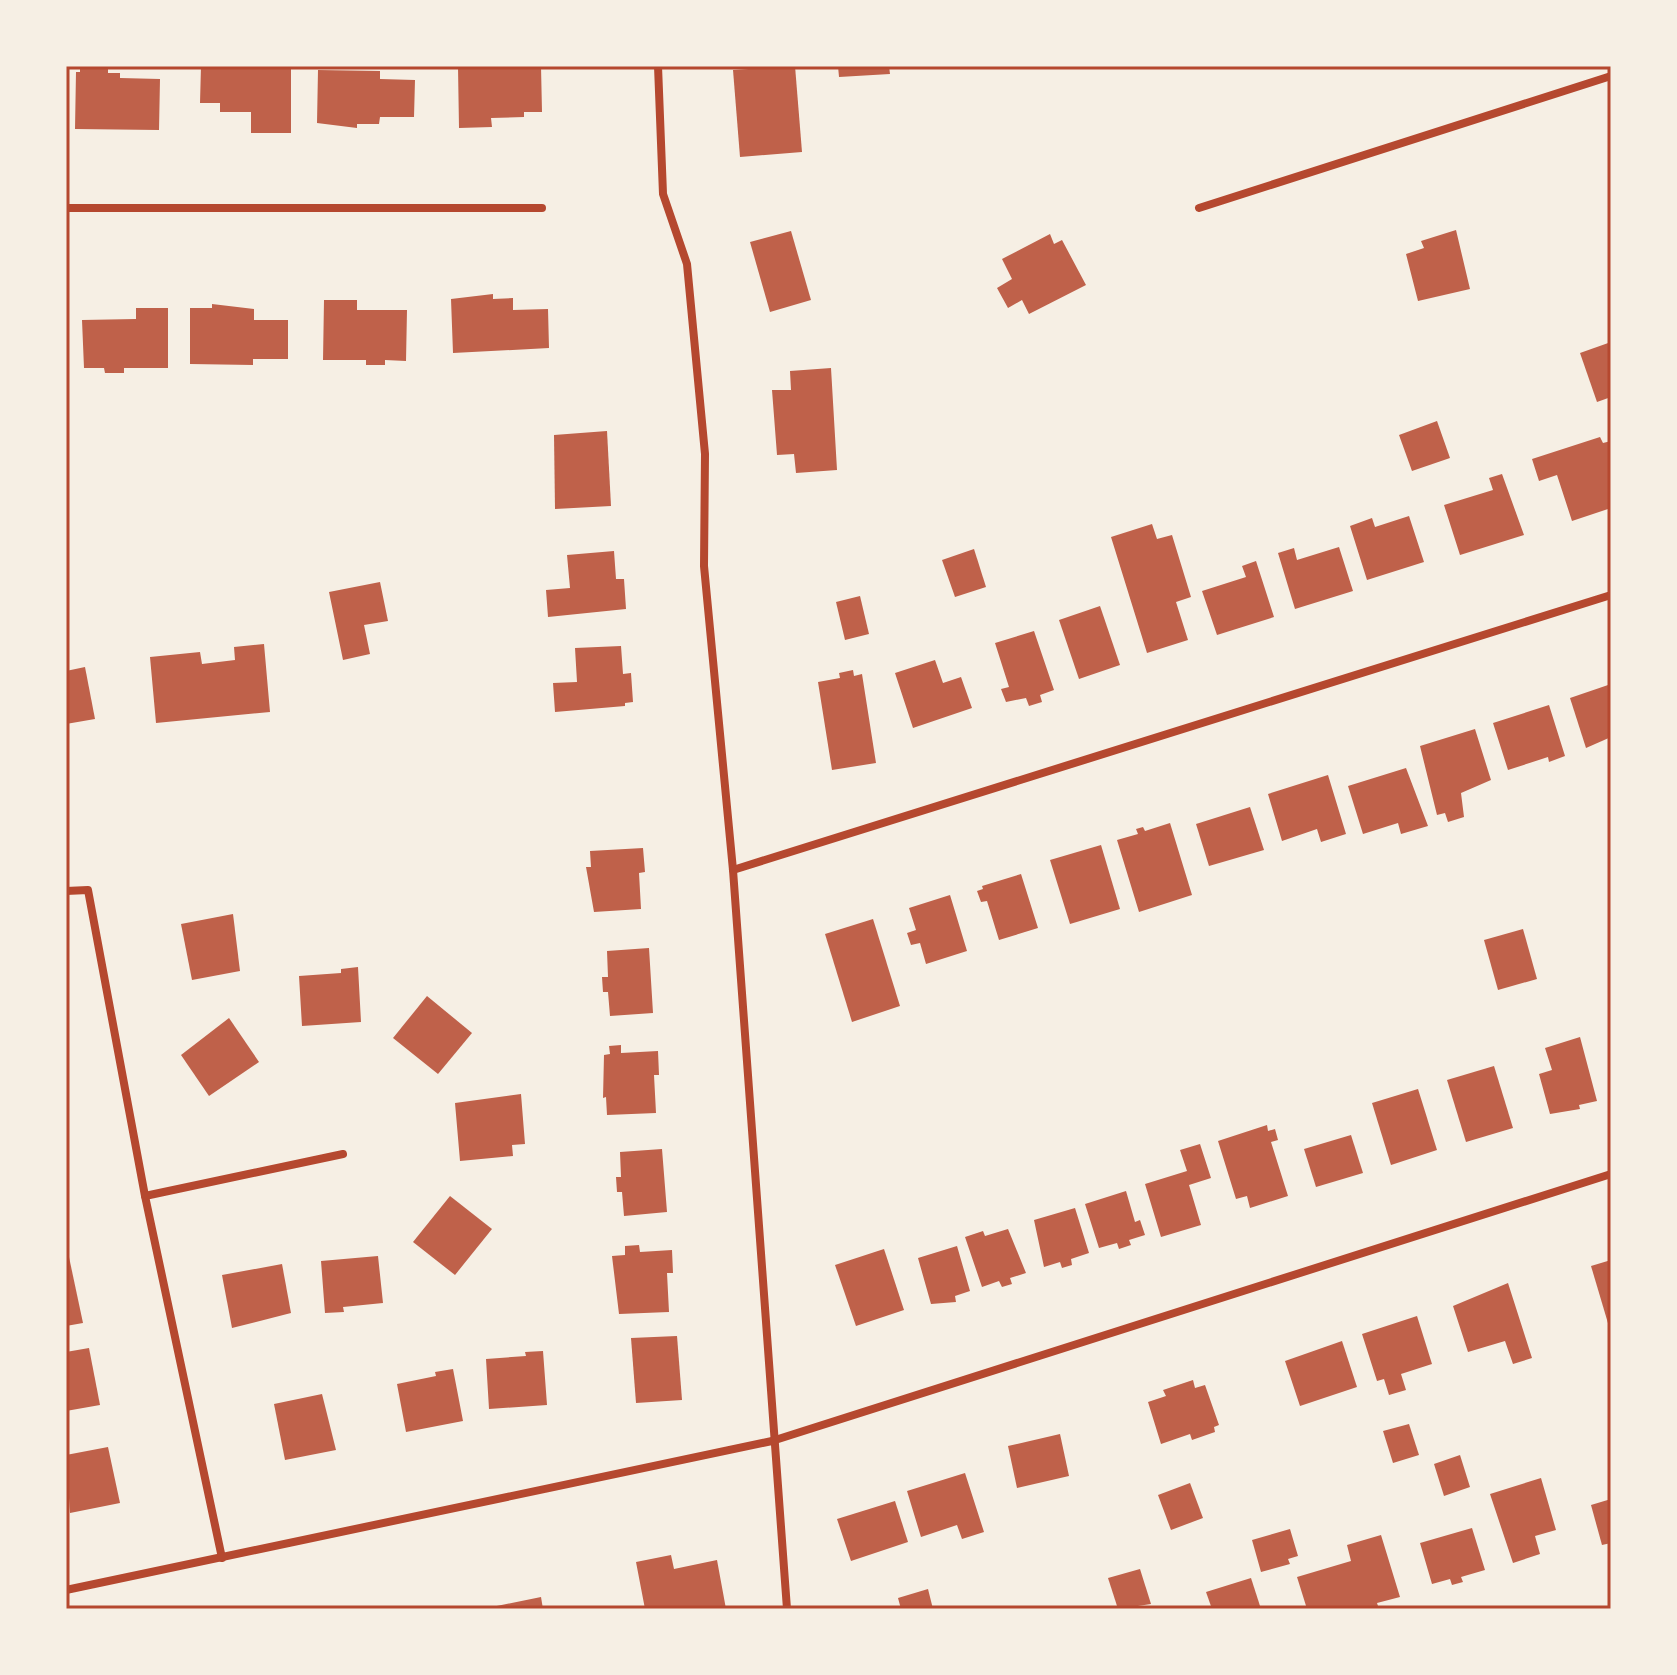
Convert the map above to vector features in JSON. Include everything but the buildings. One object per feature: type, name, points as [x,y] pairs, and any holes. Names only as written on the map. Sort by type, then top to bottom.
[{"type":"street","points":[[658,66],[663,194],[687,264],[704,438],[704,566],[733,870],[772,1441],[787,1609]]},
{"type":"street","points":[[1199,208],[1611,76]]},
{"type":"street","points":[[66,208],[542,208]]},
{"type":"street","points":[[733,870],[1611,595]]},
{"type":"street","points":[[66,891],[88,890],[145,1196],[222,1558]]},
{"type":"street","points":[[145,1196],[343,1154]]},
{"type":"street","points":[[66,1590],[772,1441],[1611,1174]]}]
